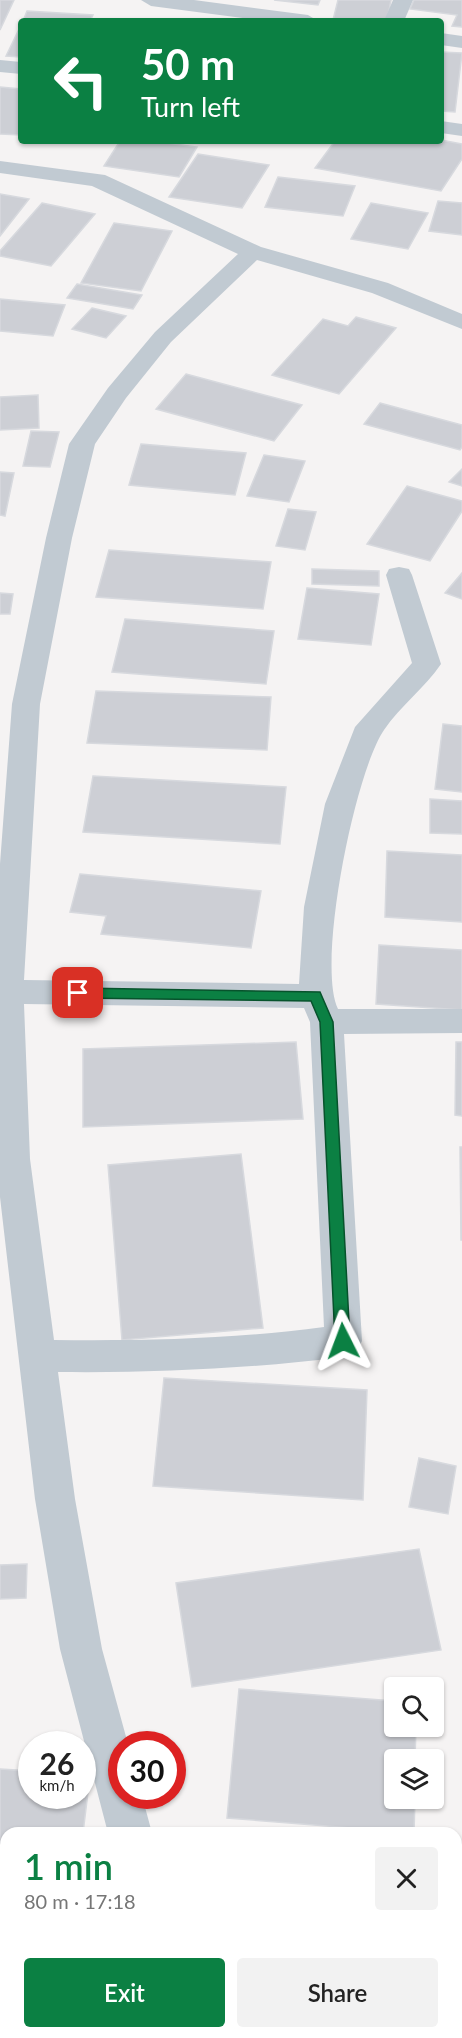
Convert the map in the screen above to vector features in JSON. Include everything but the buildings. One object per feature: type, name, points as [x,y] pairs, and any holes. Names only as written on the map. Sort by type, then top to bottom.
[{"type":"street","points":[[152,0],[286,18]]},
{"type":"street","points":[[395,18],[403,0]]},
{"type":"street","points":[[444,39],[462,42]]},
{"type":"street","points":[[0,66],[18,68]]},
{"type":"street","points":[[444,127],[462,130]]},
{"type":"street","points":[[0,167],[97,180],[253,252],[380,288],[462,322]]},
{"type":"street","points":[[128,1827],[81,1649],[55,1499],[13,1159],[7,992],[26,704],[59,538],[82,444],[117,393],[163,337],[253,252]]},
{"type":"street","points":[[37,1356],[152,1357],[255,1352],[343,1341],[321,1009],[315,954],[320,906],[340,804],[370,727],[428,664],[399,575]]},
{"type":"street","points":[[7,992],[321,1009],[462,1021]]},
{"type":"route","points":[[78,993],[315,996],[327,1022],[343,1341]]}]
